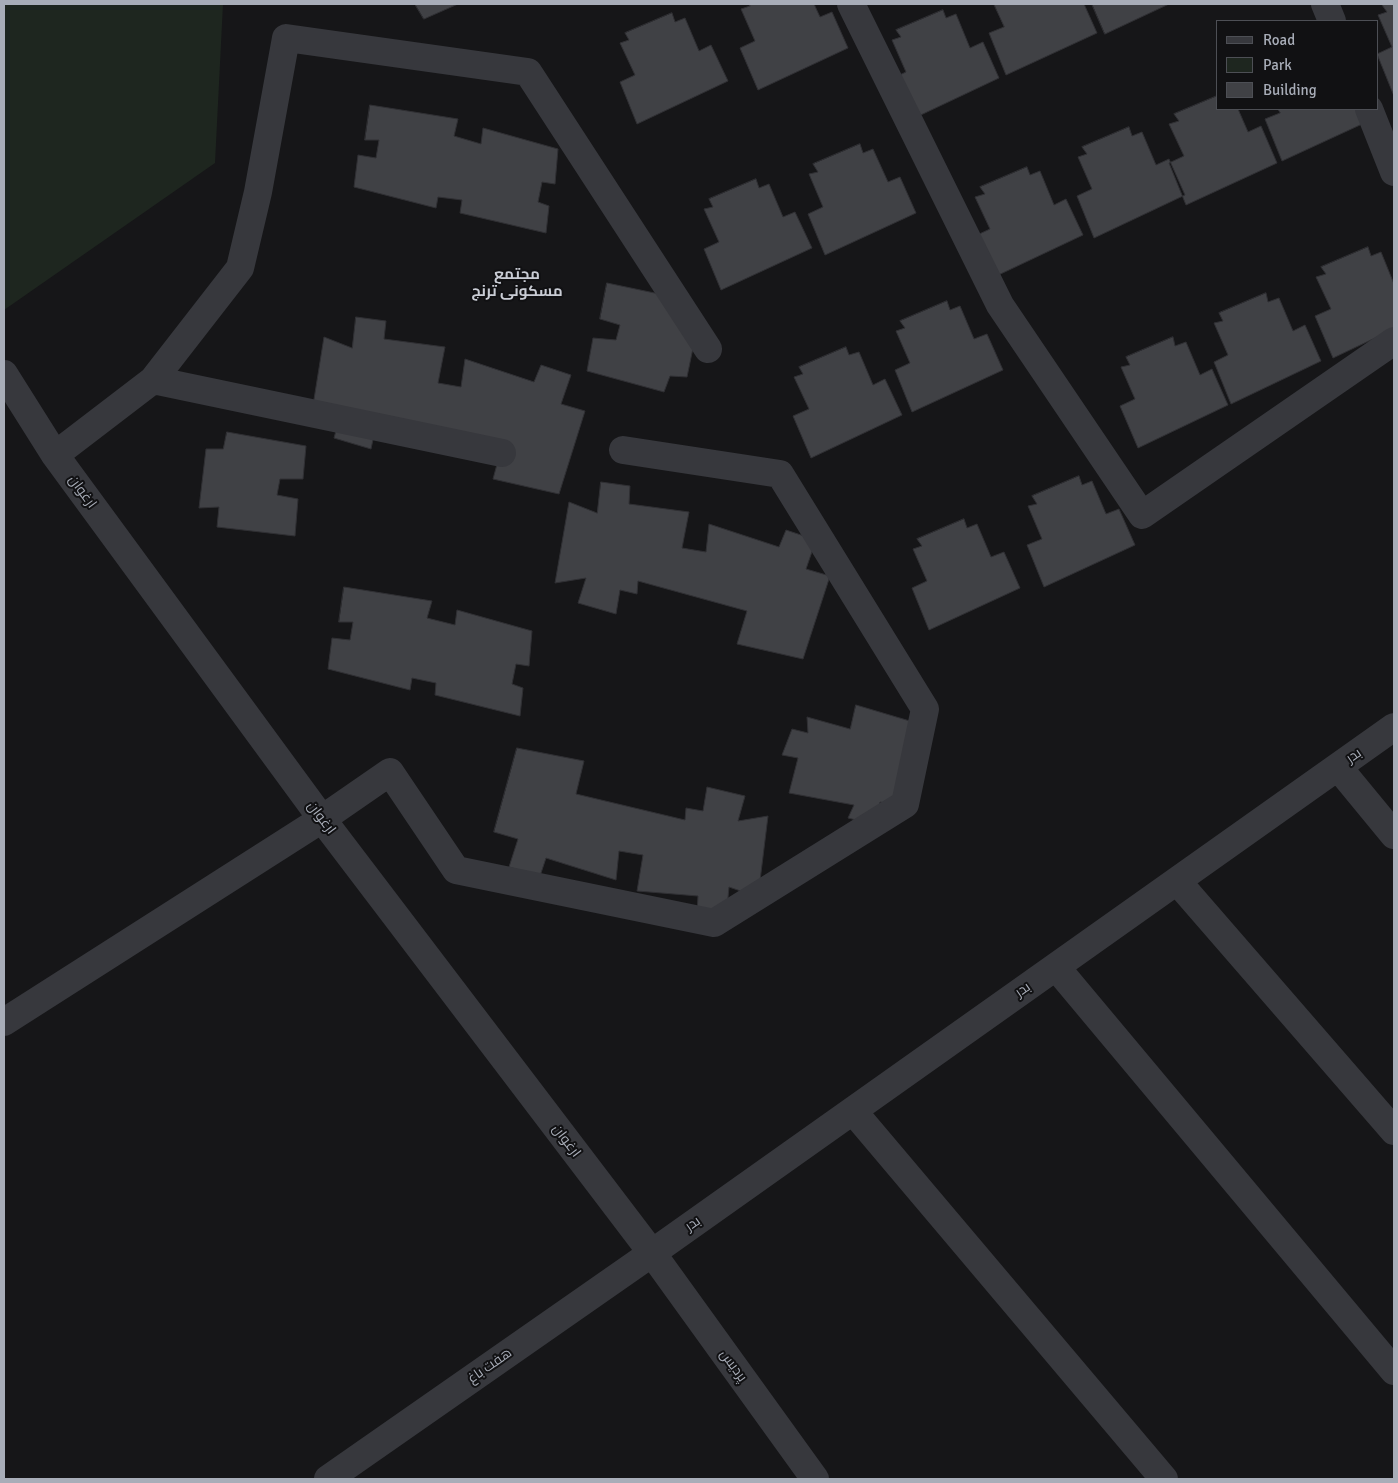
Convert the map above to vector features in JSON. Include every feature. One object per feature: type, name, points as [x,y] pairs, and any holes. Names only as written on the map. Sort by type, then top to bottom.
[{"type":"street","points":[[851,4],[1000,305],[1142,515],[1394,341]]},
{"type":"street","points":[[1325,4],[1332,20]]},
{"type":"street","points":[[55,455],[153,380],[240,268],[258,192],[286,38],[528,72],[708,349]]},
{"type":"street","points":[[1369,110],[1394,172]]},
{"type":"street","name":"ارغوان","points":[[4,374],[55,455],[322,819],[652,1253]]},
{"type":"street","points":[[153,380],[502,452]]},
{"type":"street","points":[[4,1022],[322,819],[390,772],[456,870],[714,923],[905,804],[925,709],[780,474],[623,450]]},
{"type":"street","name":"بدر","points":[[652,1253],[1394,727]]},
{"type":"street","points":[[1338,767],[1394,835]]},
{"type":"street","points":[[1177,881],[1394,1131]]},
{"type":"street","points":[[1056,967],[1394,1371]]},
{"type":"street","points":[[853,1111],[1164,1479]]},
{"type":"street","name":"پردیس","points":[[652,1253],[812,1478]]},
{"type":"street","name":"هفت باغ","points":[[328,1479],[652,1253]]},
{"type":"green space","points":[[4,4],[223,4],[215,163],[4,310]]},
{"type":"building","points":[[415,4],[458,4],[424,19]]},
{"type":"building","points":[[748,4],[814,4],[820,17],[832,12],[848,48],[758,90],[740,48],[755,41],[741,9],[750,6]]},
{"type":"building","points":[[994,4],[1084,4],[1097,33],[1006,75],[989,33],[1004,27]]},
{"type":"building","points":[[1092,4],[1169,4],[1105,34]]},
{"type":"building","points":[[1394,4],[1394,96],[1378,56],[1378,54],[1392,47],[1378,15],[1387,12],[1382,5]]},
{"type":"building","points":[[943,10],[946,18],[956,14],[970,48],[983,42],[999,78],[908,121],[891,79],[906,72],[892,40],[901,37],[896,30]]},
{"type":"building","points":[[672,13],[675,22],[685,18],[699,51],[711,45],[728,81],[637,124],[620,82],[635,75],[620,43],[629,40],[625,33]]},
{"type":"building","points":[[1216,96],[1216,110],[1238,110],[1248,132],[1261,126],[1277,163],[1186,205],[1169,163],[1184,156],[1169,124],[1179,121],[1174,114]]},
{"type":"building","points":[[370,105],[458,119],[454,136],[481,144],[483,128],[558,149],[555,184],[542,182],[538,202],[549,206],[546,233],[460,213],[462,200],[438,197],[436,208],[354,187],[358,155],[376,158],[379,140],[365,140]]},
{"type":"building","points":[[1278,110],[1368,110],[1373,119],[1282,161],[1265,119],[1280,113]]},
{"type":"building","points":[[1129,127],[1132,136],[1142,132],[1156,165],[1169,159],[1185,195],[1094,238],[1077,196],[1092,189],[1078,157],[1087,154],[1082,147]]},
{"type":"building","points":[[860,144],[863,153],[873,149],[888,182],[900,177],[916,213],[825,255],[808,214],[823,207],[809,174],[818,172],[813,164]]},
{"type":"building","points":[[1027,167],[1030,175],[1040,171],[1054,205],[1066,199],[1083,235],[992,278],[975,236],[990,229],[975,197],[985,194],[980,187]]},
{"type":"building","points":[[756,179],[759,188],[769,184],[783,217],[795,212],[812,248],[721,290],[704,249],[719,242],[704,209],[713,207],[709,199]]},
{"type":"building","points":[[1368,247],[1371,256],[1381,252],[1394,284],[1394,329],[1333,358],[1315,316],[1331,309],[1316,277],[1326,274],[1321,267]]},
{"type":"building","points":[[607,283],[683,299],[699,319],[687,377],[670,376],[664,392],[587,371],[593,338],[616,340],[620,325],[600,319]]},
{"type":"building","points":[[1266,293],[1268,302],[1279,298],[1293,331],[1305,325],[1321,361],[1231,404],[1214,362],[1228,355],[1214,323],[1223,321],[1219,313]]},
{"type":"building","points":[[947,301],[950,310],[960,306],[974,339],[987,334],[1003,370],[912,412],[895,370],[910,363],[896,331],[905,328],[900,321]]},
{"type":"building","points":[[356,317],[386,321],[384,339],[445,347],[438,383],[461,387],[465,359],[534,382],[541,365],[571,375],[561,404],[585,411],[559,494],[493,479],[502,446],[376,425],[371,449],[334,438],[341,413],[311,418],[324,337],[352,348]]},
{"type":"building","points":[[1173,337],[1175,346],[1186,342],[1200,375],[1212,369],[1228,405],[1138,448],[1120,406],[1135,399],[1121,367],[1130,365],[1126,357]]},
{"type":"building","points":[[846,347],[849,355],[859,352],[873,385],[885,379],[902,415],[811,458],[793,416],[809,409],[794,377],[803,374],[799,367]]},
{"type":"building","points":[[227,432],[306,446],[303,479],[280,479],[277,495],[298,499],[295,536],[217,527],[219,507],[199,508],[206,449],[223,449]]},
{"type":"building","points":[[1079,476],[1082,485],[1092,481],[1106,514],[1119,509],[1135,545],[1044,587],[1027,545],[1042,539],[1028,506],[1037,504],[1032,496]]},
{"type":"building","points":[[601,482],[630,486],[629,504],[689,512],[682,548],[706,552],[709,524],[779,547],[786,530],[816,540],[806,569],[830,576],[803,659],[737,644],[747,611],[638,581],[637,594],[620,590],[616,614],[578,603],[586,578],[555,583],[569,502],[597,513]]},
{"type":"building","points":[[964,519],[967,528],[977,524],[991,557],[1004,552],[1020,588],[929,630],[912,588],[927,581],[913,549],[922,546],[917,539]]},
{"type":"building","points":[[344,587],[432,601],[427,618],[455,625],[457,610],[532,631],[529,666],[516,664],[512,684],[523,688],[520,716],[435,695],[436,683],[412,678],[410,690],[328,669],[332,638],[350,640],[353,622],[339,622]]},
{"type":"building","points":[[856,705],[930,727],[913,808],[880,802],[877,825],[848,818],[854,805],[789,793],[798,758],[782,755],[792,729],[808,733],[807,717],[850,729]]},
{"type":"building","points":[[517,748],[584,761],[576,794],[685,820],[686,808],[703,811],[707,787],[745,796],[738,821],[768,816],[758,897],[729,887],[726,918],[697,915],[698,896],[637,891],[643,855],[619,851],[616,880],[546,858],[540,876],[509,867],[518,839],[494,832]]},
{"type":"district","name":"مجتمع مسکونی ترنج","points":[[517,284]]}]
